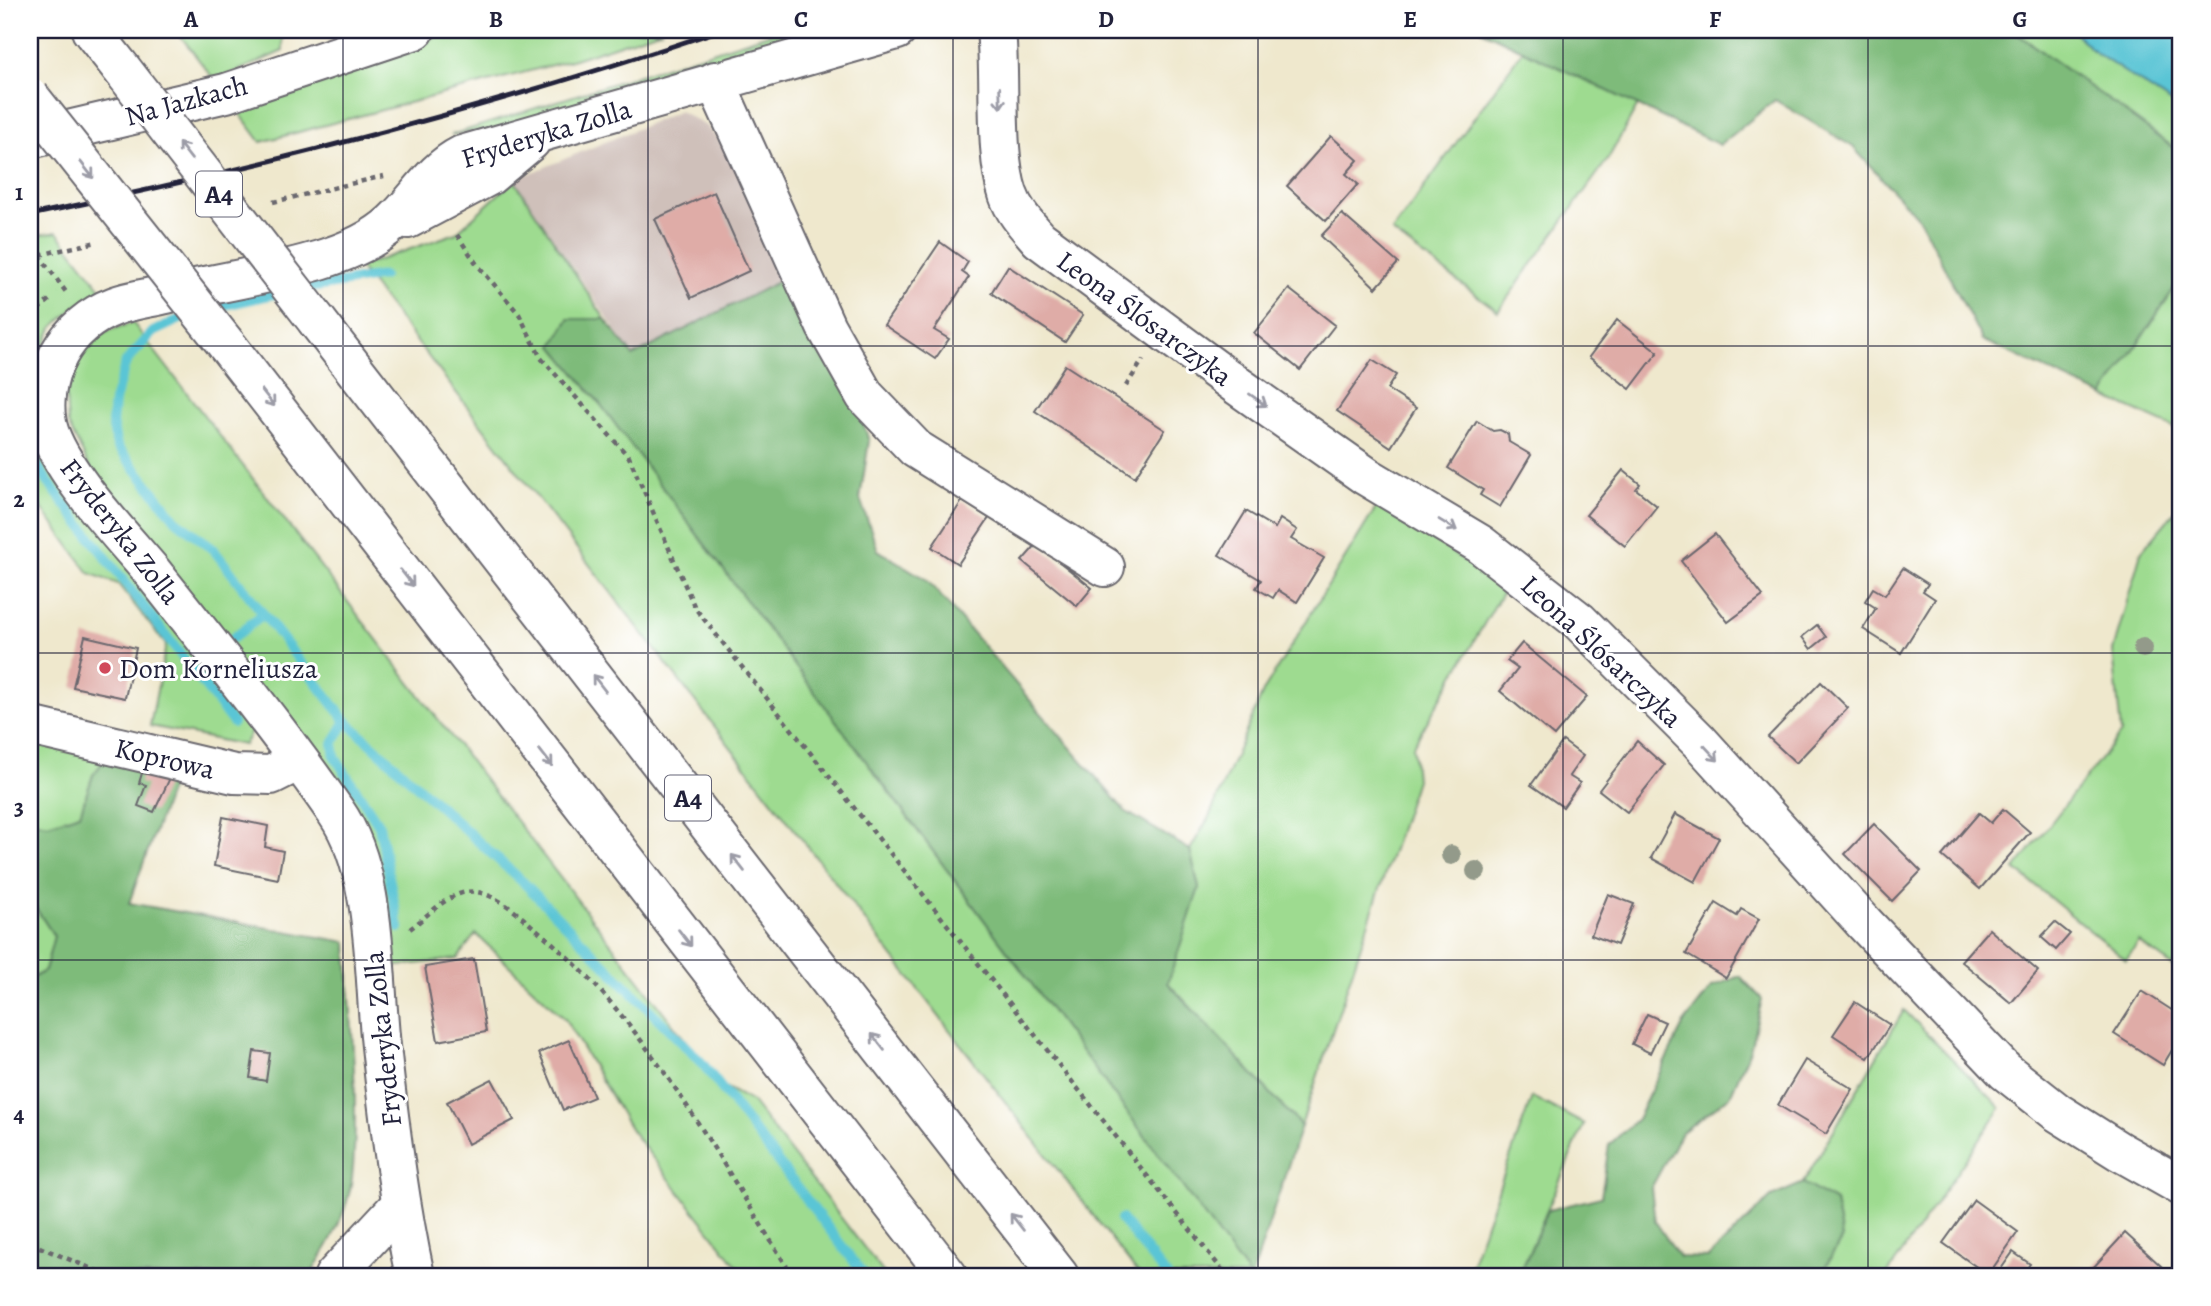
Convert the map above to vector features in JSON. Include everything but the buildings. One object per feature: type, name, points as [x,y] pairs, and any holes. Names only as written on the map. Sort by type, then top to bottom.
[{"type":"main road","name":"A4","points":[[91,30],[1059,1276]]},
{"type":"main road","name":"Na Jazkach","points":[[30,139],[226,93],[332,41],[415,30]]},
{"type":"main road","name":"Fryderyka Zolla","points":[[415,1276],[401,1204],[371,945],[355,847],[338,814],[299,761],[80,482],[49,432],[46,399],[58,356],[74,332],[116,305],[317,261],[349,250],[379,234],[450,162],[486,147],[538,135],[897,30]]},
{"type":"main road","name":"Leona Ślósarczyka","points":[[996,30],[1005,182],[1019,216],[1040,239],[1238,386],[1366,476],[1480,544],[1579,621],[1699,741],[1865,924],[2005,1071],[2057,1112],[2119,1152],[2181,1186]]},
{"type":"main road","points":[[715,82],[815,304],[843,361],[865,396],[916,449],[1105,567]]},
{"type":"main road","points":[[30,97],[226,344],[948,1276]]},
{"type":"main road","points":[[379,234],[489,176],[538,135]]},
{"type":"main road","name":"Koprowa","points":[[30,726],[234,774],[271,775],[299,761]]},
{"type":"main road","points":[[334,1276],[401,1204]]},
{"type":"path","points":[[437,203],[476,263],[519,314],[541,358],[629,457],[695,608],[1227,1276]]},
{"type":"path","points":[[30,316],[63,288]]},
{"type":"path","points":[[1126,386],[1147,353]]},
{"type":"path","points":[[371,945],[409,930],[454,894],[477,892],[505,904],[551,940],[621,1012],[683,1103],[793,1276]]},
{"type":"path","points":[[30,1243],[109,1276]]},
{"type":"shaded area","points":[[680,111],[706,126],[729,151],[791,275],[633,356],[514,180]]},
{"type":"green space","points":[[176,30],[283,30],[283,51],[215,81]]},
{"type":"green space","points":[[454,30],[662,30],[575,59],[261,142],[235,107]]},
{"type":"green space","points":[[781,30],[833,30],[498,129],[451,135]]},
{"type":"green space","points":[[1481,30],[2012,30],[2181,153],[2181,278],[2103,396],[1982,340],[1920,220],[1853,147],[1775,100],[1720,145]]},
{"type":"green space","points":[[2012,30],[2072,30],[2096,53],[2181,109],[2181,153]]},
{"type":"green space","points":[[1523,50],[1638,105],[1608,159],[1498,311],[1392,232]]},
{"type":"green space","points":[[514,180],[605,319],[569,319],[553,346],[601,405],[1249,1276],[1140,1276],[359,267],[456,233]]},
{"type":"green space","points":[[57,232],[106,295],[78,305],[52,328],[30,379],[30,236]]},
{"type":"green space","points":[[791,275],[859,409],[869,441],[860,499],[878,550],[927,580],[1125,811],[1190,850],[1199,888],[1168,983],[1301,1126],[1252,1276],[1249,1276],[601,405],[553,346],[569,319],[605,319],[633,356]]},
{"type":"green space","points":[[2181,278],[2181,431],[2103,396]]},
{"type":"green space","points":[[133,323],[719,1084],[751,1101],[886,1276],[745,1276],[631,1130],[565,1019],[476,934],[457,959],[391,967],[368,830],[95,478],[68,424],[66,395],[81,353],[107,331]]},
{"type":"green space","points":[[30,426],[253,728],[244,745],[150,726],[166,645],[118,584],[89,573],[30,492]]},
{"type":"green space","points":[[1379,503],[1505,588],[1413,746],[1416,780],[1301,1126],[1167,982],[1199,888],[1190,850],[1209,817],[1264,690]]},
{"type":"green space","points":[[2181,504],[2181,972],[2139,942],[2126,960],[2015,869],[2121,733],[2113,651],[2141,552]]},
{"type":"green space","points":[[30,736],[109,754],[93,775],[80,814],[48,824],[30,821]]},
{"type":"green space","points":[[109,754],[177,770],[129,903],[347,942],[355,1090],[352,1178],[342,1216],[310,1276],[30,1276],[30,979],[45,971],[54,936],[30,899],[30,821],[48,824],[80,814],[93,775]]},
{"type":"green space","points":[[30,899],[54,936],[45,971],[30,979]]},
{"type":"green space","points":[[1740,976],[1762,999],[1750,1050],[1730,1096],[1681,1133],[1651,1188],[1655,1221],[1679,1257],[1708,1258],[1771,1197],[1803,1183],[1835,1202],[1842,1238],[1820,1276],[1519,1276],[1548,1210],[1601,1197],[1609,1145],[1637,1119],[1684,1023],[1712,987]]},
{"type":"green space","points":[[1904,1010],[2001,1108],[1886,1276],[1820,1276],[1842,1238],[1835,1202],[1803,1183]]},
{"type":"green space","points":[[1532,1097],[1584,1124],[1519,1276],[1467,1276]]},
{"type":"water","points":[[2072,30],[2181,30],[2181,109],[2096,53]]},
{"type":"waterway","points":[[303,289],[383,276]]},
{"type":"waterway","points":[[207,309],[283,292]]},
{"type":"waterway","points":[[191,314],[153,332],[126,362],[114,401],[112,423],[117,446],[176,520],[213,549],[346,721],[525,884],[702,1063],[865,1276]]},
{"type":"waterway","points":[[30,454],[48,482],[233,723]]},
{"type":"waterway","points":[[233,638],[263,614]]},
{"type":"waterway","points":[[346,721],[333,743],[335,757],[379,825],[399,928]]},
{"type":"waterway","points":[[1121,1219],[1167,1276]]},
{"type":"railway","points":[[30,215],[292,156],[464,110],[721,30]]},
{"type":"place","name":"Dom Korneliusza","points":[[105,668]]}]
